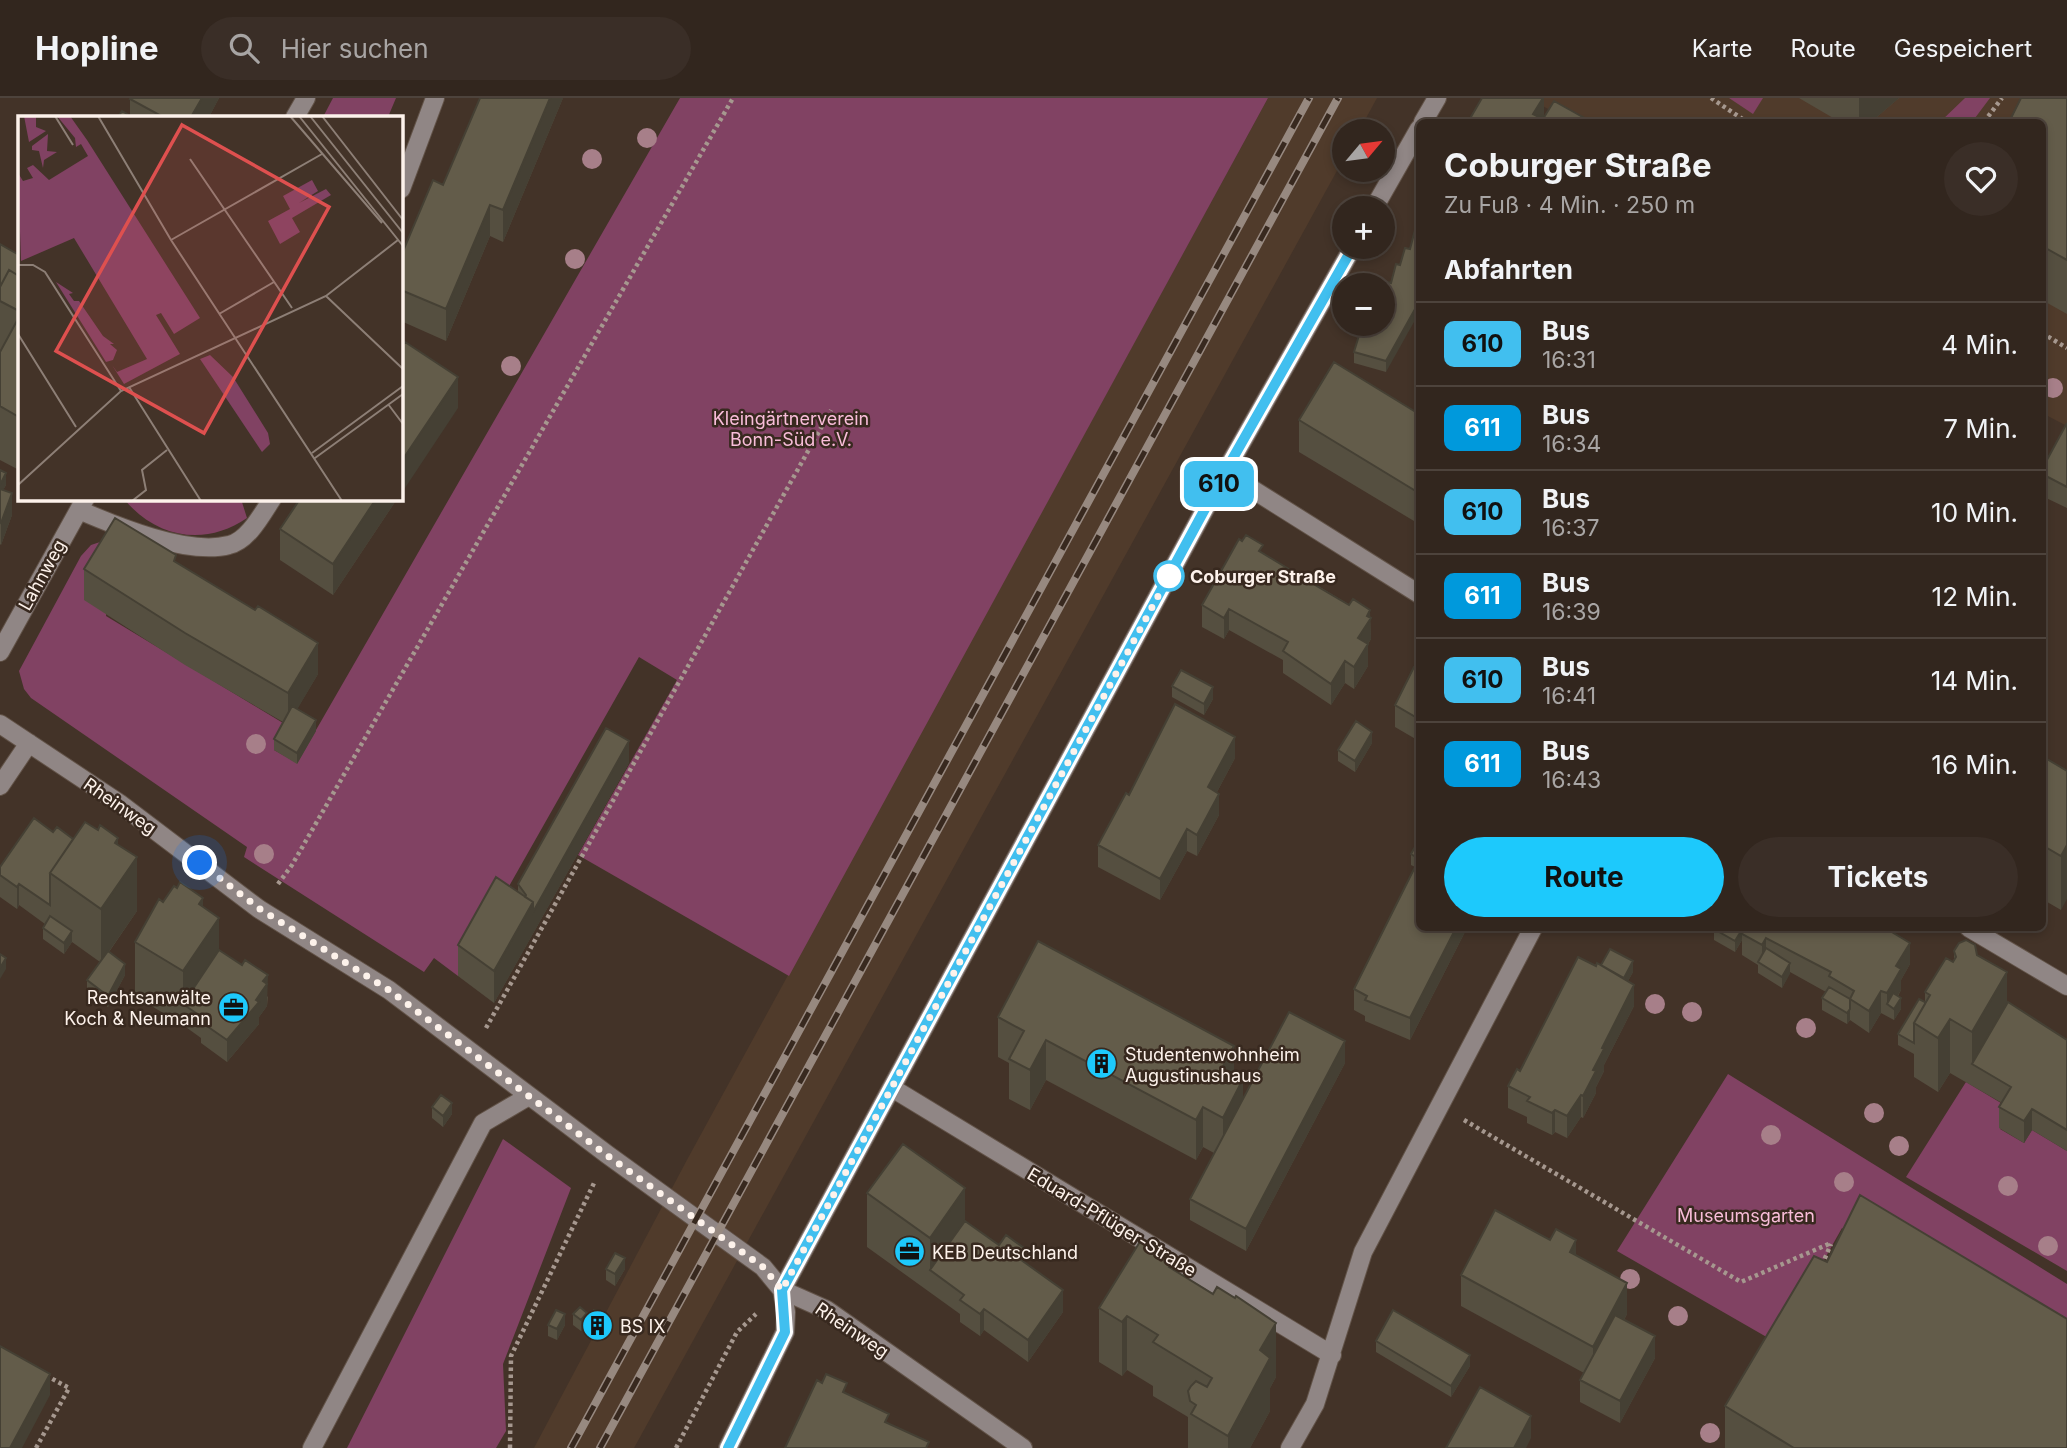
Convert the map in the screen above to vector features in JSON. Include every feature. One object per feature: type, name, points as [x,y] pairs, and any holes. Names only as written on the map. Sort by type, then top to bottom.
[{"type":"street","points":[[296,116],[306,98]]},
{"type":"street","points":[[402,186],[435,98]]},
{"type":"street","points":[[1425,119],[1437,98]]},
{"type":"street","points":[[1381,196],[1416,134]]},
{"type":"street","points":[[728,1448],[785,1332],[782,1290],[1225,472],[1346,259]]},
{"type":"street","points":[[1225,472],[1416,592]]},
{"type":"street","points":[[82,504],[129,532],[204,546],[230,545],[253,527],[271,500]]},
{"type":"street","name":"Lahnweg","points":[[0,652],[82,504]]},
{"type":"street","name":"Rheinweg","points":[[0,724],[119,803],[260,909],[389,990],[608,1156],[763,1267],[782,1290],[827,1310],[1023,1448]]},
{"type":"street","points":[[0,786],[29,743]]},
{"type":"street","points":[[1290,1448],[1315,1404],[1363,1252],[1531,931]]},
{"type":"street","points":[[1974,931],[2067,986]]},
{"type":"street","name":"Eduard-Pflüger-Straße","points":[[892,1088],[1332,1355]]},
{"type":"street","points":[[312,1448],[483,1123],[530,1096]]},
{"type":"path","points":[[260,909],[292,865],[733,98]]},
{"type":"path","points":[[1711,98],[1742,119]]},
{"type":"path","points":[[1986,119],[2002,98]]},
{"type":"path","points":[[2046,335],[2067,348]]},
{"type":"path","points":[[472,1053],[831,410]]},
{"type":"path","points":[[1439,1106],[1741,1282],[1831,1244],[1821,1268]]},
{"type":"path","points":[[510,1448],[512,1356],[608,1156]]},
{"type":"path","points":[[676,1448],[737,1332],[782,1290]]},
{"type":"path","points":[[36,1371],[69,1388],[36,1448]]},
{"type":"shaded area","points":[[1268,98],[1377,98],[1366,119],[1332,119],[1332,180],[634,1448],[534,1448],[688,1158]]},
{"type":"shaded area","points":[[1528,98],[2067,98],[2067,426],[2046,415],[2046,119],[1566,119]]},
{"type":"green space","points":[[333,98],[396,98],[388,116],[324,116]]},
{"type":"green space","name":"Kleingärtnerverein Bonn-Süd e.V.","points":[[680,98],[1268,98],[789,976],[578,855],[677,680],[639,657],[458,976],[434,958],[424,972],[244,857],[247,847],[31,698],[24,689],[19,671],[81,556],[91,545],[112,538],[106,616],[288,726],[274,750],[297,763]]},
{"type":"green space","points":[[1729,98],[1763,98],[1753,114]]},
{"type":"green space","points":[[1965,98],[1990,98],[1974,119],[1943,119]]},
{"type":"green space","points":[[125,500],[241,500],[247,518],[215,533],[198,535],[166,530],[137,512]]},
{"type":"green space","name":"Museumsgarten","points":[[1728,1074],[2067,1284],[2067,1364],[1842,1228],[1777,1343],[1617,1251]]},
{"type":"green space","points":[[1966,1082],[2011,1109],[2000,1129],[2024,1143],[2032,1130],[2067,1151],[2067,1271],[1906,1177]]},
{"type":"green space","points":[[503,1139],[571,1188],[503,1364],[506,1431],[496,1448],[347,1448]]},
{"type":"building","points":[[202,98],[192,116],[161,116],[130,99]]},
{"type":"building","points":[[480,98],[550,98],[503,210],[490,205],[446,309],[402,290],[402,254],[433,180],[443,185]]},
{"type":"building","points":[[1482,98],[1543,98],[1533,114],[1543,119],[1470,119]]},
{"type":"building","points":[[2021,98],[2067,98],[2067,260],[2046,248],[2046,119],[2010,119]]},
{"type":"building","points":[[1554,101],[1586,119],[1543,119]]},
{"type":"building","points":[[1416,228],[1416,307],[1386,361],[1354,352],[1359,336],[1395,336],[1394,273],[1396,264],[1400,265],[1405,248],[1410,249]]},
{"type":"building","points":[[0,244],[18,254],[18,275],[9,270],[0,287]]},
{"type":"building","points":[[9,270],[18,275],[18,310],[0,301],[0,287]]},
{"type":"building","points":[[18,319],[18,416],[0,406],[0,352]]},
{"type":"building","points":[[405,342],[458,377],[402,461],[402,346]]},
{"type":"building","points":[[1334,362],[1416,412],[1416,491],[1299,420]]},
{"type":"building","points":[[2067,423],[2067,487],[2046,476],[2046,462]]},
{"type":"building","points":[[0,470],[6,473],[0,485]]},
{"type":"building","points":[[0,489],[12,493],[1,523],[0,522]]},
{"type":"building","points":[[299,500],[375,500],[333,564],[280,529]]},
{"type":"building","points":[[115,518],[176,555],[174,561],[255,610],[258,606],[318,643],[288,693],[185,633],[84,569]]},
{"type":"building","points":[[1246,535],[1263,545],[1259,551],[1320,588],[1349,605],[1353,599],[1370,610],[1367,616],[1371,618],[1358,638],[1368,644],[1354,667],[1345,661],[1331,684],[1283,651],[1288,642],[1229,609],[1224,618],[1202,605],[1239,539],[1242,541]]},
{"type":"building","points":[[1416,668],[1416,717],[1395,705]]},
{"type":"building","points":[[1181,670],[1213,687],[1204,704],[1172,686]]},
{"type":"building","points":[[1175,704],[1235,737],[1208,787],[1219,794],[1197,835],[1187,829],[1160,879],[1098,845],[1126,793],[1129,795]]},
{"type":"building","points":[[292,706],[316,720],[297,753],[274,739]]},
{"type":"building","points":[[1356,721],[1372,732],[1355,761],[1338,750]]},
{"type":"building","points":[[606,728],[629,741],[533,912],[533,902],[525,897],[518,884]]},
{"type":"building","points":[[2046,758],[2067,771],[2067,845],[2061,856],[2046,847]]},
{"type":"building","points":[[34,818],[53,832],[57,827],[73,839],[50,873],[50,905],[0,875],[0,867]]},
{"type":"building","points":[[85,822],[98,830],[100,825],[118,838],[115,843],[137,857],[101,909],[50,873]]},
{"type":"building","points":[[1416,865],[1416,931],[1454,931],[1410,1018],[1365,1000],[1367,996],[1354,989]]},
{"type":"building","points":[[496,877],[533,902],[494,971],[458,945]]},
{"type":"building","points":[[180,882],[203,898],[199,904],[219,918],[183,971],[135,942],[159,899],[163,902]]},
{"type":"building","points":[[50,916],[72,931],[64,943],[43,928]]},
{"type":"building","points":[[1718,931],[1741,931],[1735,941]]},
{"type":"building","points":[[1744,931],[1890,931],[1910,943],[1896,966],[1901,969],[1887,993],[1881,991],[1869,1011],[1850,999],[1854,991],[1829,976],[1831,972],[1766,938],[1762,945],[1742,934]]},
{"type":"building","points":[[1966,940],[1975,945],[1977,955],[2007,972],[1972,1032],[1950,1019],[1938,1038],[1914,1023],[1930,995],[1925,992],[1946,958],[1953,962],[1956,957],[1954,951],[1959,943]]},
{"type":"building","points":[[1038,941],[1234,1046],[1222,1068],[1243,1079],[1223,1118],[1203,1107],[1196,1120],[1046,1040],[1030,1070],[1009,1059],[1024,1031],[998,1017]]},
{"type":"building","points":[[1766,948],[1790,963],[1782,977],[1758,962]]},
{"type":"building","points":[[1610,949],[1633,961],[1624,978],[1601,965]]},
{"type":"building","points":[[219,950],[242,965],[245,960],[268,975],[263,981],[267,984],[256,1000],[259,1002],[227,1040],[201,1022],[203,1018],[183,1004]]},
{"type":"building","points":[[108,951],[125,964],[108,996],[87,980]]},
{"type":"building","points":[[0,954],[6,958],[0,968]]},
{"type":"building","points":[[1578,957],[1596,966],[1597,963],[1634,985],[1602,1048],[1604,1049],[1593,1070],[1596,1071],[1583,1096],[1581,1095],[1567,1116],[1555,1110],[1552,1113],[1527,1101],[1530,1097],[1508,1086],[1517,1069],[1520,1071]]},
{"type":"building","points":[[1829,987],[1850,999],[1847,1013],[1822,998]]},
{"type":"building","points":[[1893,993],[1901,998],[1894,1009],[1887,1004]]},
{"type":"building","points":[[1919,999],[1925,1004],[1914,1023],[1914,1043],[1898,1034]]},
{"type":"building","points":[[2008,1002],[2067,1040],[2067,1130],[2032,1109],[2024,1121],[1999,1107],[2011,1087],[1972,1064]]},
{"type":"building","points":[[1289,1012],[1345,1041],[1246,1229],[1190,1199]]},
{"type":"building","points":[[441,1095],[452,1103],[443,1116],[432,1107]]},
{"type":"building","points":[[903,1144],[965,1188],[930,1238],[867,1193]]},
{"type":"building","points":[[1860,1195],[2067,1319],[2067,1448],[1794,1448],[1725,1406],[1814,1256],[1827,1262]]},
{"type":"building","points":[[1495,1210],[1550,1240],[1556,1229],[1576,1240],[1570,1252],[1627,1283],[1593,1347],[1461,1275]]},
{"type":"building","points":[[965,1221],[999,1245],[1006,1235],[1024,1248],[1017,1257],[1063,1290],[1028,1340],[984,1309],[980,1314],[960,1300],[964,1295],[930,1270]]},
{"type":"building","points":[[1141,1240],[1174,1259],[1169,1267],[1213,1294],[1217,1287],[1235,1298],[1236,1296],[1276,1323],[1260,1350],[1270,1358],[1228,1436],[1191,1414],[1196,1405],[1190,1401],[1188,1391],[1196,1381],[1207,1387],[1212,1378],[1153,1342],[1158,1335],[1127,1316],[1122,1322],[1099,1308]]},
{"type":"building","points":[[615,1253],[625,1258],[615,1274],[606,1269]]},
{"type":"building","points":[[580,1307],[587,1313],[581,1320],[573,1314]]},
{"type":"building","points":[[556,1310],[565,1314],[557,1329],[548,1325]]},
{"type":"building","points":[[594,1310],[602,1311],[601,1320],[592,1319]]},
{"type":"building","points":[[1393,1310],[1470,1355],[1451,1386],[1376,1341]]},
{"type":"building","points":[[1615,1315],[1655,1336],[1620,1401],[1580,1380]]},
{"type":"building","points":[[0,1346],[50,1374],[10,1448],[0,1448]]},
{"type":"building","points":[[826,1374],[847,1383],[843,1392],[889,1414],[885,1422],[929,1442],[926,1448],[785,1448],[817,1380],[822,1383]]},
{"type":"building","points":[[1480,1387],[1531,1416],[1514,1448],[1446,1448]]},
{"type":"railway","points":[[571,1448],[1309,98]]},
{"type":"railway","points":[[600,1448],[1338,98]]},
{"type":"bus line","name":"610","points":[[728,1448],[785,1332],[786,1312],[782,1290],[1225,472],[1346,259]]},
{"type":"place","name":"Coburger Straße","points":[[1169,576]]},
{"type":"place","name":"Rechtsanwälte Koch & Neumann","points":[[234,1007]]},
{"type":"place","name":"Studentenwohnheim Augustinushaus","points":[[1102,1064]]},
{"type":"place","name":"KEB Deutschland","points":[[909,1252]]},
{"type":"place","name":"BS IX","points":[[597,1326]]},
{"type":"route","points":[[200,863],[260,909],[389,990],[608,1156],[763,1267],[774,1277],[782,1290],[1169,576]]}]
